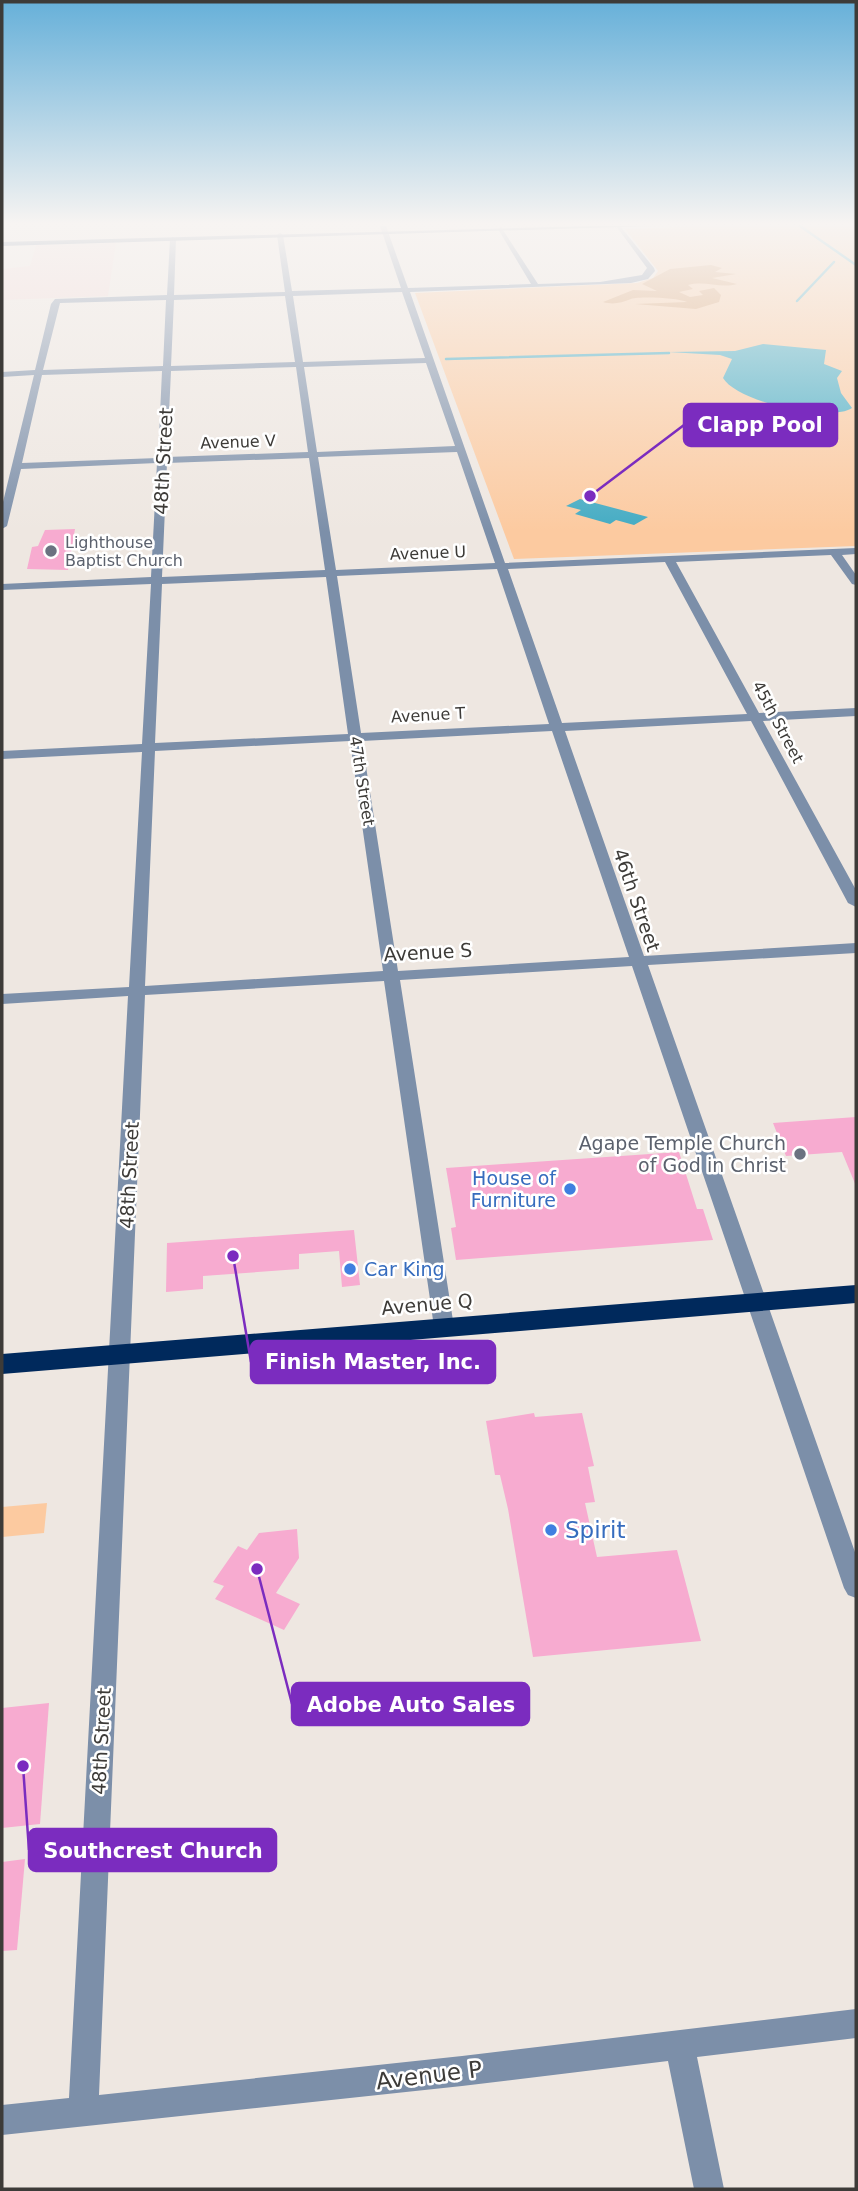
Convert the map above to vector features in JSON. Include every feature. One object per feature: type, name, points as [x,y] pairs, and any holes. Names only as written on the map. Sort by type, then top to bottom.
[{"type":"highway","name":"Avenue Q","points":[[2,1364],[856,1294]]},
{"type":"street","points":[[2,526],[50,328]]},
{"type":"street","name":"48th Street","points":[[83,2110],[169,328]]},
{"type":"street","name":"47th Street","points":[[293,328],[444,1327]]},
{"type":"street","name":"46th Street","points":[[418,328],[856,1588]]},
{"type":"street","points":[[2,374],[429,360]]},
{"type":"street","name":"Avenue V","points":[[16,466],[460,449]]},
{"type":"street","name":"Avenue U","points":[[2,587],[856,551]]},
{"type":"street","points":[[834,552],[856,582]]},
{"type":"street","name":"45th Street","points":[[669,559],[856,903]]},
{"type":"street","name":"Avenue T","points":[[2,755],[856,712]]},
{"type":"street","name":"Avenue S","points":[[2,999],[856,948]]},
{"type":"street","name":"Avenue P","points":[[2,2120],[449,2073],[856,2023]]},
{"type":"street","points":[[679,2043],[709,2189]]},
{"type":"shaded area","points":[[428,328],[856,328],[856,546],[514,559]]},
{"type":"shaded area","points":[[47,1503],[44,1533],[2,1537],[2,1507]]},
{"type":"water","points":[[763,344],[826,350],[824,364],[842,371],[837,378],[841,393],[852,408],[824,413],[784,408],[764,402],[732,387],[723,378],[732,359],[720,355],[668,352],[735,351]]},
{"type":"water","points":[[580,499],[648,517],[634,525],[616,520],[610,524],[575,514],[581,510],[566,506]]},
{"type":"building","name":"Lighthouse Baptist Church","points":[[75,529],[68,570],[27,569],[32,547],[38,546],[45,530]]},
{"type":"building","name":"Agape Temple Church of God in Christ","points":[[856,1117],[856,1186],[842,1152],[786,1156],[773,1123]]},
{"type":"building","name":"House of Furniture","points":[[679,1152],[697,1209],[703,1209],[713,1240],[456,1260],[451,1228],[456,1227],[446,1168]]},
{"type":"building","points":[[354,1230],[360,1285],[342,1287],[339,1251],[299,1254],[299,1269],[203,1276],[203,1289],[166,1292],[167,1243]]},
{"type":"building","name":"Spirit","points":[[534,1413],[535,1417],[582,1413],[594,1466],[588,1467],[595,1502],[585,1503],[597,1557],[677,1550],[701,1641],[533,1657],[508,1509],[500,1475],[495,1475],[486,1421]]},
{"type":"building","points":[[297,1529],[299,1558],[276,1593],[300,1604],[284,1630],[215,1599],[224,1586],[213,1582],[238,1546],[247,1550],[259,1533]]},
{"type":"building","points":[[49,1703],[40,1824],[2,1828],[2,1708]]},
{"type":"building","points":[[25,1859],[17,1950],[2,1951],[2,1862]]},
{"type":"waterway","points":[[446,359],[669,353]]},
{"type":"place","name":"Clapp Pool","points":[[590,496]]},
{"type":"place","name":"Lighthouse Baptist Church","points":[[51,551]]},
{"type":"place","name":"Agape Temple Church of God in Christ","points":[[800,1154]]},
{"type":"place","name":"House of Furniture","points":[[570,1189]]},
{"type":"place","name":"Finish Master, Inc.","points":[[233,1256]]},
{"type":"place","name":"Car King","points":[[350,1269]]},
{"type":"place","name":"Spirit","points":[[551,1530]]},
{"type":"place","name":"Adobe Auto Sales","points":[[257,1569]]},
{"type":"place","name":"Southcrest Church","points":[[23,1766]]}]
